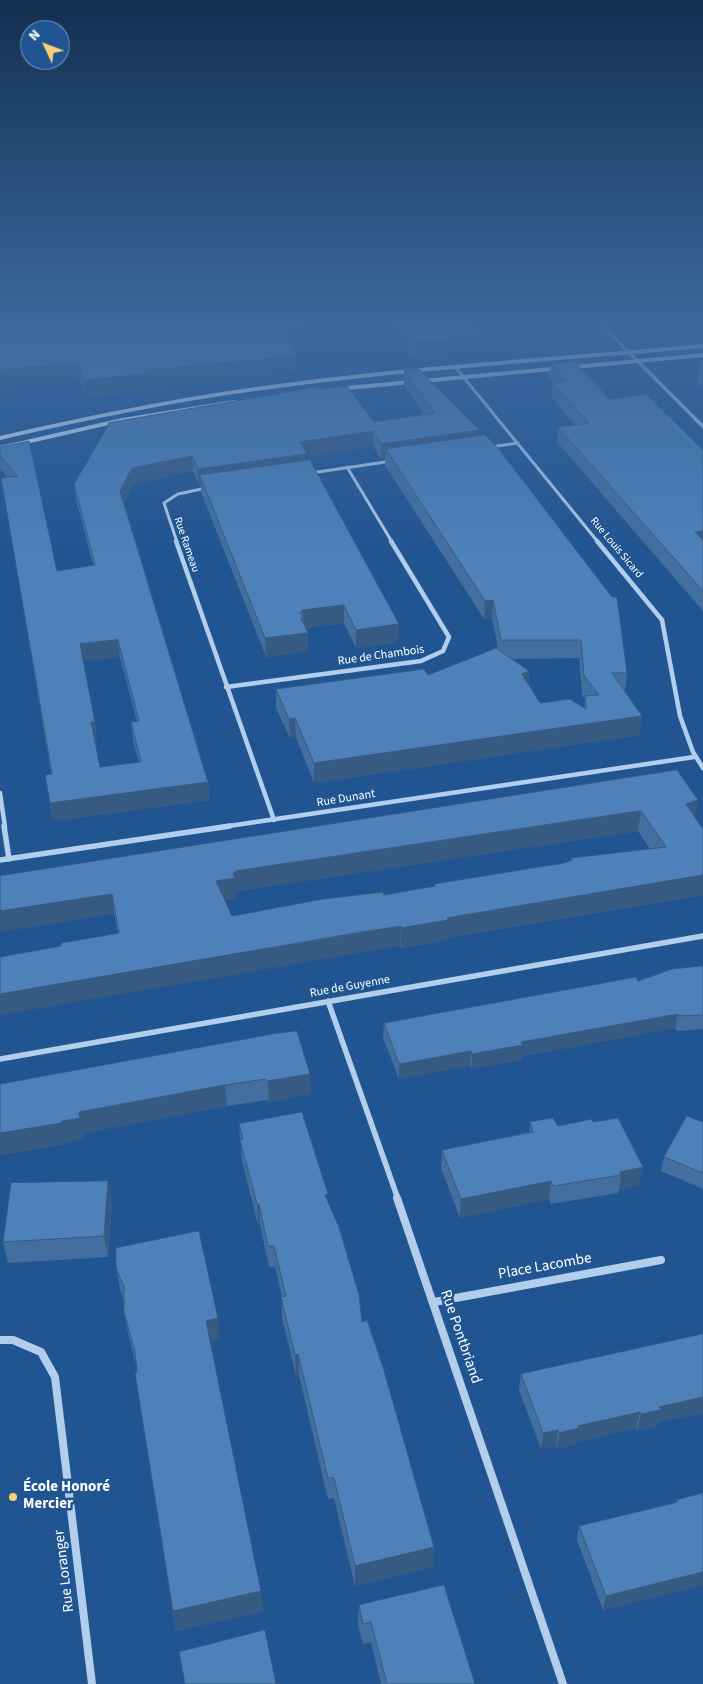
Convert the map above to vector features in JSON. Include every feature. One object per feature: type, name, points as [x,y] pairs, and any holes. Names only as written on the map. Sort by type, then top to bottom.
[{"type":"main road","points":[[0,438],[112,413],[175,402]]},
{"type":"main road","points":[[0,448],[122,420],[235,402]]},
{"type":"street","name":"Rue Louis Sicard","points":[[484,402],[662,620],[669,640],[684,732],[694,757],[703,768]]},
{"type":"street","points":[[678,402],[703,427]]},
{"type":"street","points":[[480,448],[518,443]]},
{"type":"street","points":[[309,473],[394,461]]},
{"type":"street","name":"Rue de Chambois","points":[[226,687],[421,661],[444,652],[448,645],[449,638],[347,468]]},
{"type":"street","name":"Rue Rameau","points":[[214,486],[180,492],[169,497],[164,503],[226,687],[274,820]]},
{"type":"street","name":"Rue Dunant","points":[[0,860],[694,757]]},
{"type":"street","points":[[0,793],[9,859]]},
{"type":"street","name":"Rue de Guyenne","points":[[0,1059],[703,936]]},
{"type":"street","name":"Rue Pontbriand","points":[[328,1001],[434,1302],[563,1684]]},
{"type":"street","name":"Place Lacombe","points":[[434,1302],[661,1260]]},
{"type":"street","name":"Rue Loranger","points":[[0,1340],[13,1340],[41,1352],[55,1377],[92,1684]]},
{"type":"building","points":[[232,402],[359,402],[374,422],[435,413],[427,402],[451,402],[479,430],[381,444],[373,431],[300,442],[307,454],[198,469],[192,456],[132,468],[120,491],[208,782],[50,803],[45,775],[52,774],[1,478],[18,476],[0,456],[0,447],[29,441],[57,571],[95,565],[74,484],[108,423]],"holes":[[[118,640],[139,721],[131,722],[141,762],[100,767],[91,722],[95,722],[80,644]]]},
{"type":"building","points":[[569,402],[654,402],[703,450],[703,531],[695,532],[703,540],[703,591],[558,427],[589,423]]},
{"type":"building","points":[[485,435],[498,448],[612,597],[617,597],[627,673],[612,673],[642,716],[314,763],[295,718],[289,719],[276,689],[424,669],[428,675],[496,648],[529,671],[522,674],[540,703],[570,699],[586,709],[585,696],[599,695],[584,676],[581,640],[501,640],[493,600],[485,601],[386,449]]},
{"type":"building","points":[[310,460],[399,624],[356,630],[344,605],[302,610],[303,612],[300,612],[303,618],[301,618],[308,633],[265,638],[200,475]]},
{"type":"building","points":[[677,770],[698,800],[686,804],[703,829],[703,875],[447,918],[448,920],[401,928],[401,926],[362,932],[0,994],[0,957],[61,946],[61,943],[119,933],[112,894],[0,911],[0,876]],"holes":[[[641,811],[666,847],[571,858],[572,860],[564,863],[434,884],[435,886],[384,895],[383,892],[323,899],[232,916],[216,881],[235,878],[233,873],[236,871]]]},
{"type":"building","points":[[703,966],[703,1015],[679,1016],[678,1014],[521,1042],[523,1045],[472,1054],[471,1051],[399,1064],[384,1023],[636,977],[638,981],[672,969]]},
{"type":"building","points":[[297,1031],[310,1074],[268,1081],[266,1079],[225,1085],[79,1112],[80,1118],[62,1121],[62,1123],[0,1133],[0,1084]]},
{"type":"building","points":[[302,1112],[328,1194],[325,1195],[339,1227],[359,1295],[362,1322],[367,1320],[383,1367],[434,1547],[355,1566],[334,1478],[328,1478],[298,1354],[295,1355],[281,1297],[286,1296],[274,1246],[268,1246],[259,1204],[257,1204],[240,1140],[243,1139],[239,1124]]},
{"type":"building","points":[[687,1116],[703,1122],[703,1173],[664,1157]]},
{"type":"building","points":[[553,1118],[558,1126],[592,1119],[593,1122],[618,1118],[643,1167],[620,1172],[621,1175],[553,1186],[551,1181],[461,1199],[442,1150],[533,1132],[530,1122]]},
{"type":"building","points":[[108,1181],[104,1236],[3,1242],[11,1183]]},
{"type":"building","points":[[199,1231],[218,1318],[206,1321],[261,1591],[173,1611],[135,1373],[137,1372],[135,1352],[124,1312],[124,1287],[116,1268],[116,1248]]},
{"type":"building","points":[[703,1334],[703,1397],[659,1407],[661,1410],[641,1414],[640,1412],[578,1426],[579,1428],[559,1433],[558,1430],[543,1433],[521,1374]]},
{"type":"building","points":[[703,1493],[703,1572],[606,1596],[579,1526],[678,1502],[677,1500]]},
{"type":"building","points":[[444,1585],[475,1684],[387,1684],[371,1622],[363,1624],[359,1605]]},
{"type":"building","points":[[265,1630],[276,1684],[185,1684],[179,1652]]},
{"type":"place","name":"École Honoré Mercier","points":[[13,1497]]}]
